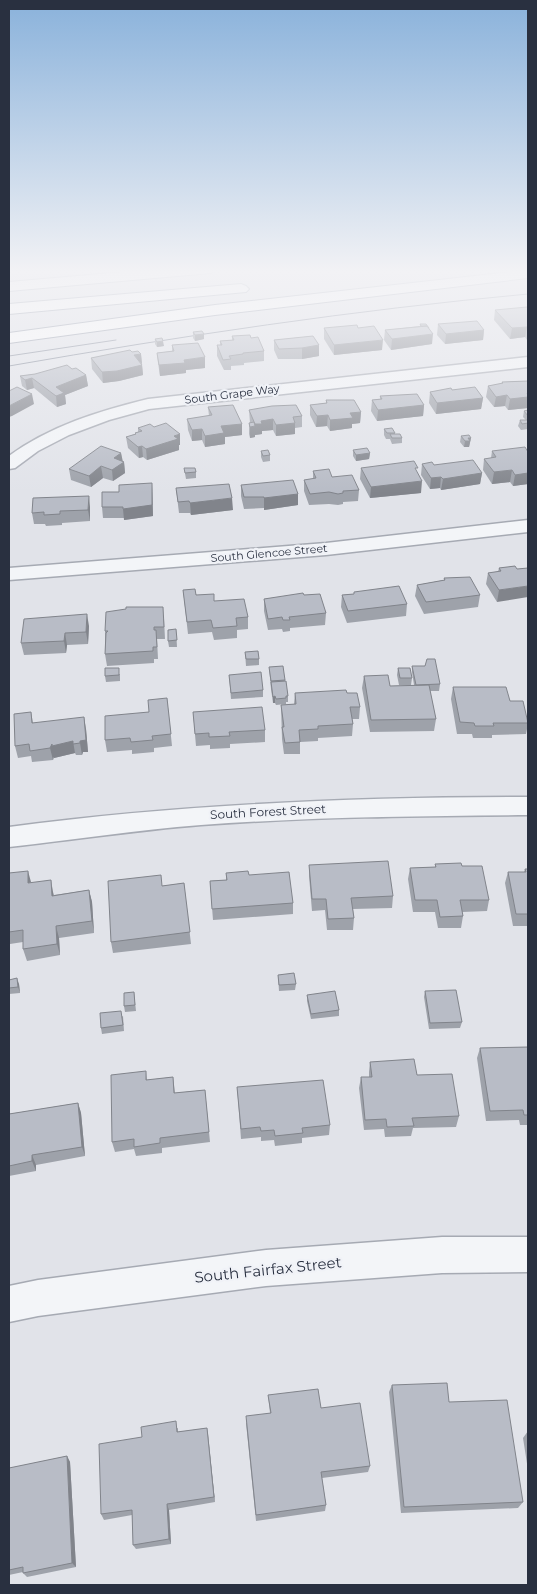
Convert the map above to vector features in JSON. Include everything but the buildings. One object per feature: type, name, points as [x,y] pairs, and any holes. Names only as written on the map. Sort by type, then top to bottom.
[{"type":"street","name":"South Grape Way","points":[[9,464],[32,447],[64,432],[103,416],[148,404],[528,362]]},
{"type":"street","name":"South Glencoe Street","points":[[9,574],[326,549],[528,526]]},
{"type":"street","name":"South Forest Street","points":[[9,837],[92,825],[219,814],[401,807],[528,806]]},
{"type":"street","name":"South Fairfax Street","points":[[9,1304],[38,1298],[266,1268],[442,1255],[528,1255]]},
{"type":"tram line","points":[[9,356],[93,343]]},
{"type":"tram line","points":[[9,366],[142,343]]}]
